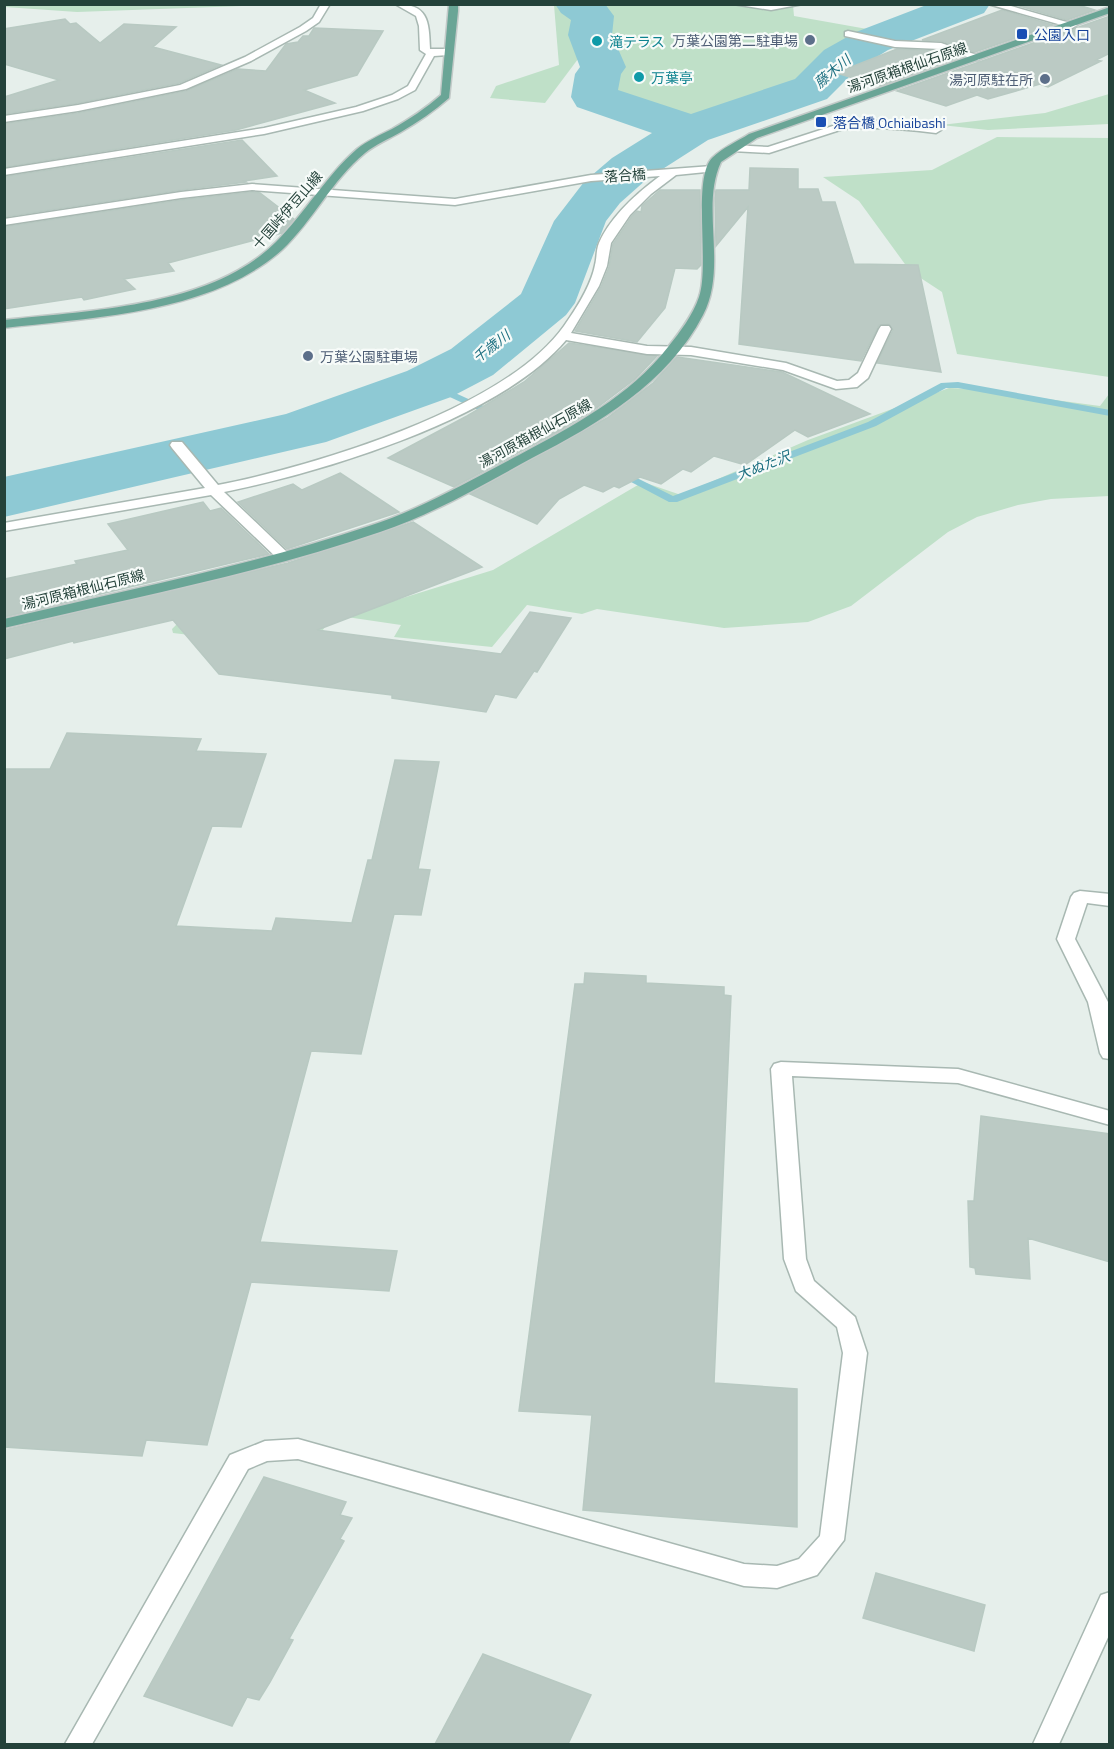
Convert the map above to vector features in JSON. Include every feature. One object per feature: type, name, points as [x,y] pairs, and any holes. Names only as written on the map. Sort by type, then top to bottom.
[{"type":"main road","name":"十国峠伊豆山線","points":[[4,324],[163,302],[229,281],[259,264],[279,246],[322,192],[360,151],[425,115],[446,96],[447,52],[454,11],[453,4]]},
{"type":"main road","name":"湯河原箱根仙石原線","points":[[4,624],[284,557],[376,529],[442,501],[576,430],[610,408],[644,380],[672,351],[696,317],[706,296],[709,182],[716,160],[753,136],[1110,10]]},
{"type":"street","points":[[4,119],[78,108],[183,87],[248,59],[303,29],[316,20],[326,4]]},
{"type":"street","points":[[399,4],[413,7],[423,18],[425,50],[431,53],[447,52]]},
{"type":"street","points":[[737,4],[771,7],[799,4]]},
{"type":"street","points":[[992,4],[1072,25]]},
{"type":"street","points":[[852,35],[895,44],[941,46],[978,57]]},
{"type":"street","points":[[4,172],[264,131],[359,109],[395,97],[411,88],[431,53]]},
{"type":"street","points":[[732,148],[770,150],[854,124],[887,124],[936,130]]},
{"type":"street","name":"落合橋","points":[[4,222],[181,195],[252,187],[455,202],[591,178],[712,169]]},
{"type":"street","points":[[4,527],[303,471],[365,452],[416,431],[490,393],[552,349],[564,336],[571,327],[600,268],[605,243],[626,214],[656,183],[677,170]]},
{"type":"street","points":[[564,336],[647,350],[691,351],[786,367],[836,385],[852,384],[863,375],[885,329]]},
{"type":"street","points":[[177,445],[213,488],[284,557]]},
{"type":"street","points":[[1110,900],[1080,897],[1066,939],[1098,1002],[1110,1053]]},
{"type":"street","points":[[78,1744],[239,1462],[265,1450],[298,1449],[744,1575],[777,1577],[808,1567],[832,1540],[855,1353],[847,1323],[804,1285],[795,1259],[781,1069],[958,1076],[1110,1118]]},
{"type":"street","points":[[1046,1744],[1110,1603]]},
{"type":"green space","points":[[4,5],[273,5],[77,12],[5,7]]},
{"type":"green space","points":[[554,5],[793,5],[794,16],[884,32],[804,87],[691,130],[594,97],[598,74],[603,66],[597,52],[578,59],[545,103],[490,98],[496,86],[559,65]]},
{"type":"green space","points":[[1109,94],[1109,124],[988,130],[941,125],[1045,113]]},
{"type":"green space","points":[[997,137],[1109,138],[1109,377],[957,354],[942,292],[910,271],[859,201],[823,177],[932,170]]},
{"type":"green space","points":[[949,388],[974,389],[1100,406],[1109,394],[1109,496],[1051,499],[1018,505],[977,517],[948,532],[851,606],[808,622],[724,628],[597,609],[582,614],[527,605],[492,647],[394,637],[401,625],[333,615],[310,649],[173,633],[172,629],[177,624],[377,606],[493,570],[643,482],[681,495],[808,440]]},
{"type":"building","points":[[1075,4],[1095,10],[1067,20],[1016,5]]},
{"type":"building","points":[[1002,10],[1053,25],[975,52],[942,41],[922,40]]},
{"type":"building","points":[[1110,16],[1110,53],[1096,60],[1101,61],[1048,87],[1040,84],[988,99],[977,95],[946,106],[897,91]]},
{"type":"building","points":[[65,19],[70,24],[76,23],[100,43],[124,24],[176,27],[153,47],[221,65],[179,83],[78,103],[4,114],[4,97],[59,80],[4,64],[4,29]]},
{"type":"building","points":[[314,28],[383,31],[357,75],[304,90],[335,103],[236,130],[4,167],[4,124],[78,113],[186,91],[238,69],[266,71],[286,44],[298,42],[303,36],[309,36]]},
{"type":"building","points":[[897,49],[940,51],[960,57],[880,86],[836,73]]},
{"type":"building","points":[[242,140],[277,176],[4,217],[4,177]]},
{"type":"building","points":[[750,168],[798,169],[798,189],[818,189],[822,202],[835,202],[854,264],[918,265],[941,372],[877,363],[893,330],[889,324],[879,325],[861,361],[739,344],[748,207],[716,246],[715,198],[716,190],[749,190]]},
{"type":"building","points":[[660,190],[700,190],[701,265],[697,269],[675,268],[665,308],[637,342],[575,331],[601,287],[609,267],[613,244],[632,216],[637,211],[641,212],[642,206]]},
{"type":"building","points":[[260,193],[294,219],[282,233],[168,263],[174,271],[124,279],[135,289],[84,300],[82,297],[4,309],[4,227],[181,200]]},
{"type":"building","points":[[569,343],[657,356],[635,379],[598,407],[559,431],[454,487],[388,458],[467,416],[524,382]]},
{"type":"building","points":[[677,357],[782,372],[870,414],[808,437],[795,430],[745,465],[714,456],[691,472],[683,469],[661,484],[640,477],[619,488],[614,486],[603,492],[584,485],[559,499],[537,524],[470,494],[607,418],[653,383]]},
{"type":"building","points":[[340,473],[399,512],[287,549],[238,502],[293,484],[302,490]]},
{"type":"building","points":[[203,502],[210,511],[221,508],[269,554],[4,617],[4,579],[77,564],[75,561],[128,550],[108,524]]},
{"type":"building","points":[[413,522],[482,567],[317,630],[501,654],[530,612],[571,618],[537,672],[534,671],[516,698],[495,694],[486,712],[392,698],[392,695],[219,674],[173,620],[74,643],[73,641],[4,659],[4,630],[288,563]]},
{"type":"building","points":[[67,733],[201,739],[196,751],[266,754],[241,827],[212,826],[176,926],[272,931],[276,918],[352,923],[368,860],[372,860],[395,760],[439,762],[418,869],[430,870],[421,915],[394,914],[361,1054],[311,1051],[260,1242],[397,1251],[389,1291],[251,1282],[207,1445],[146,1440],[142,1456],[4,1447],[4,769],[50,769]]},
{"type":"building","points":[[585,973],[646,976],[646,983],[724,987],[724,995],[731,996],[714,1383],[797,1389],[797,1527],[583,1510],[592,1415],[519,1411],[575,984],[584,984]]},
{"type":"building","points":[[981,1116],[1110,1134],[1110,1262],[1028,1238],[1030,1279],[976,1274],[975,1268],[970,1267],[968,1201],[974,1201]]},
{"type":"building","points":[[264,1477],[346,1502],[340,1515],[352,1518],[340,1539],[344,1541],[289,1639],[293,1640],[270,1682],[259,1700],[247,1697],[232,1726],[144,1696]]},
{"type":"building","points":[[876,1573],[985,1605],[974,1651],[863,1618]]},
{"type":"building","points":[[483,1654],[591,1695],[568,1744],[435,1744]]},
{"type":"waterway","name":"千歳川","points":[[576,4],[593,16],[590,35],[603,67],[598,74],[594,97],[691,130]]},
{"type":"waterway","name":"藤木川","points":[[691,130],[811,89],[840,60],[872,41],[969,4]]},
{"type":"waterway","name":"千歳川","points":[[4,497],[304,429],[429,384],[472,362],[546,303],[580,221],[602,192],[660,148],[691,130]]},
{"type":"waterway","name":"大ぬた沢","points":[[429,384],[496,415]]},
{"type":"waterway","name":"大ぬた沢","points":[[619,473],[673,500],[872,424],[944,385],[958,385],[1110,413]]},
{"type":"place","name":"公園入口","points":[[1022,34]]},
{"type":"place","name":"万葉公園第二駐車場","points":[[810,40]]},
{"type":"place","name":"滝テラス","points":[[597,41]]},
{"type":"place","name":"万葉亭","points":[[639,77]]},
{"type":"place","name":"湯河原駐在所","points":[[1045,79]]},
{"type":"place","name":"落合橋 Ochiaibashi","points":[[821,122]]},
{"type":"place","name":"万葉公園駐車場","points":[[308,356]]}]
